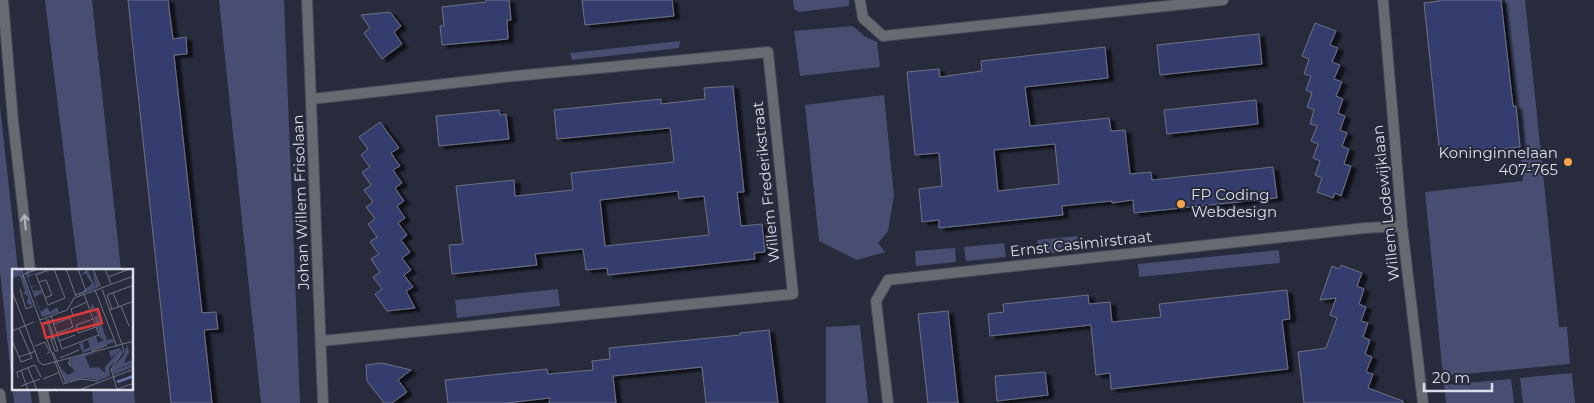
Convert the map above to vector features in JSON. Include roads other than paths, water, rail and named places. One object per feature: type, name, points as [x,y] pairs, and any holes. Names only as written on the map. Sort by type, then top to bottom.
[{"type":"street","points":[[3,0],[13,121],[30,269]]},
{"type":"street","name":"Johan Willem Frisolaan","points":[[307,0],[323,403]]},
{"type":"street","points":[[860,0],[863,18],[883,36],[1223,0]]},
{"type":"street","name":"Willem Lodewijklaan","points":[[1382,0],[1402,226],[1423,403]]},
{"type":"street","name":"Willem Frederikstraat","points":[[312,99],[515,76],[768,52],[793,294],[321,341]]},
{"type":"street","name":"Ernst Casimirstraat","points":[[888,403],[876,301],[888,280],[1365,228],[1402,226]]},
{"type":"street","points":[[43,390],[44,403]]},
{"type":"street","points":[[0,394],[1,403]]},
{"type":"place","name":"Koninginnelaan 407-765","points":[[1568,162]]},
{"type":"place","name":"FP Coding Webdesign","points":[[1181,204]]}]
